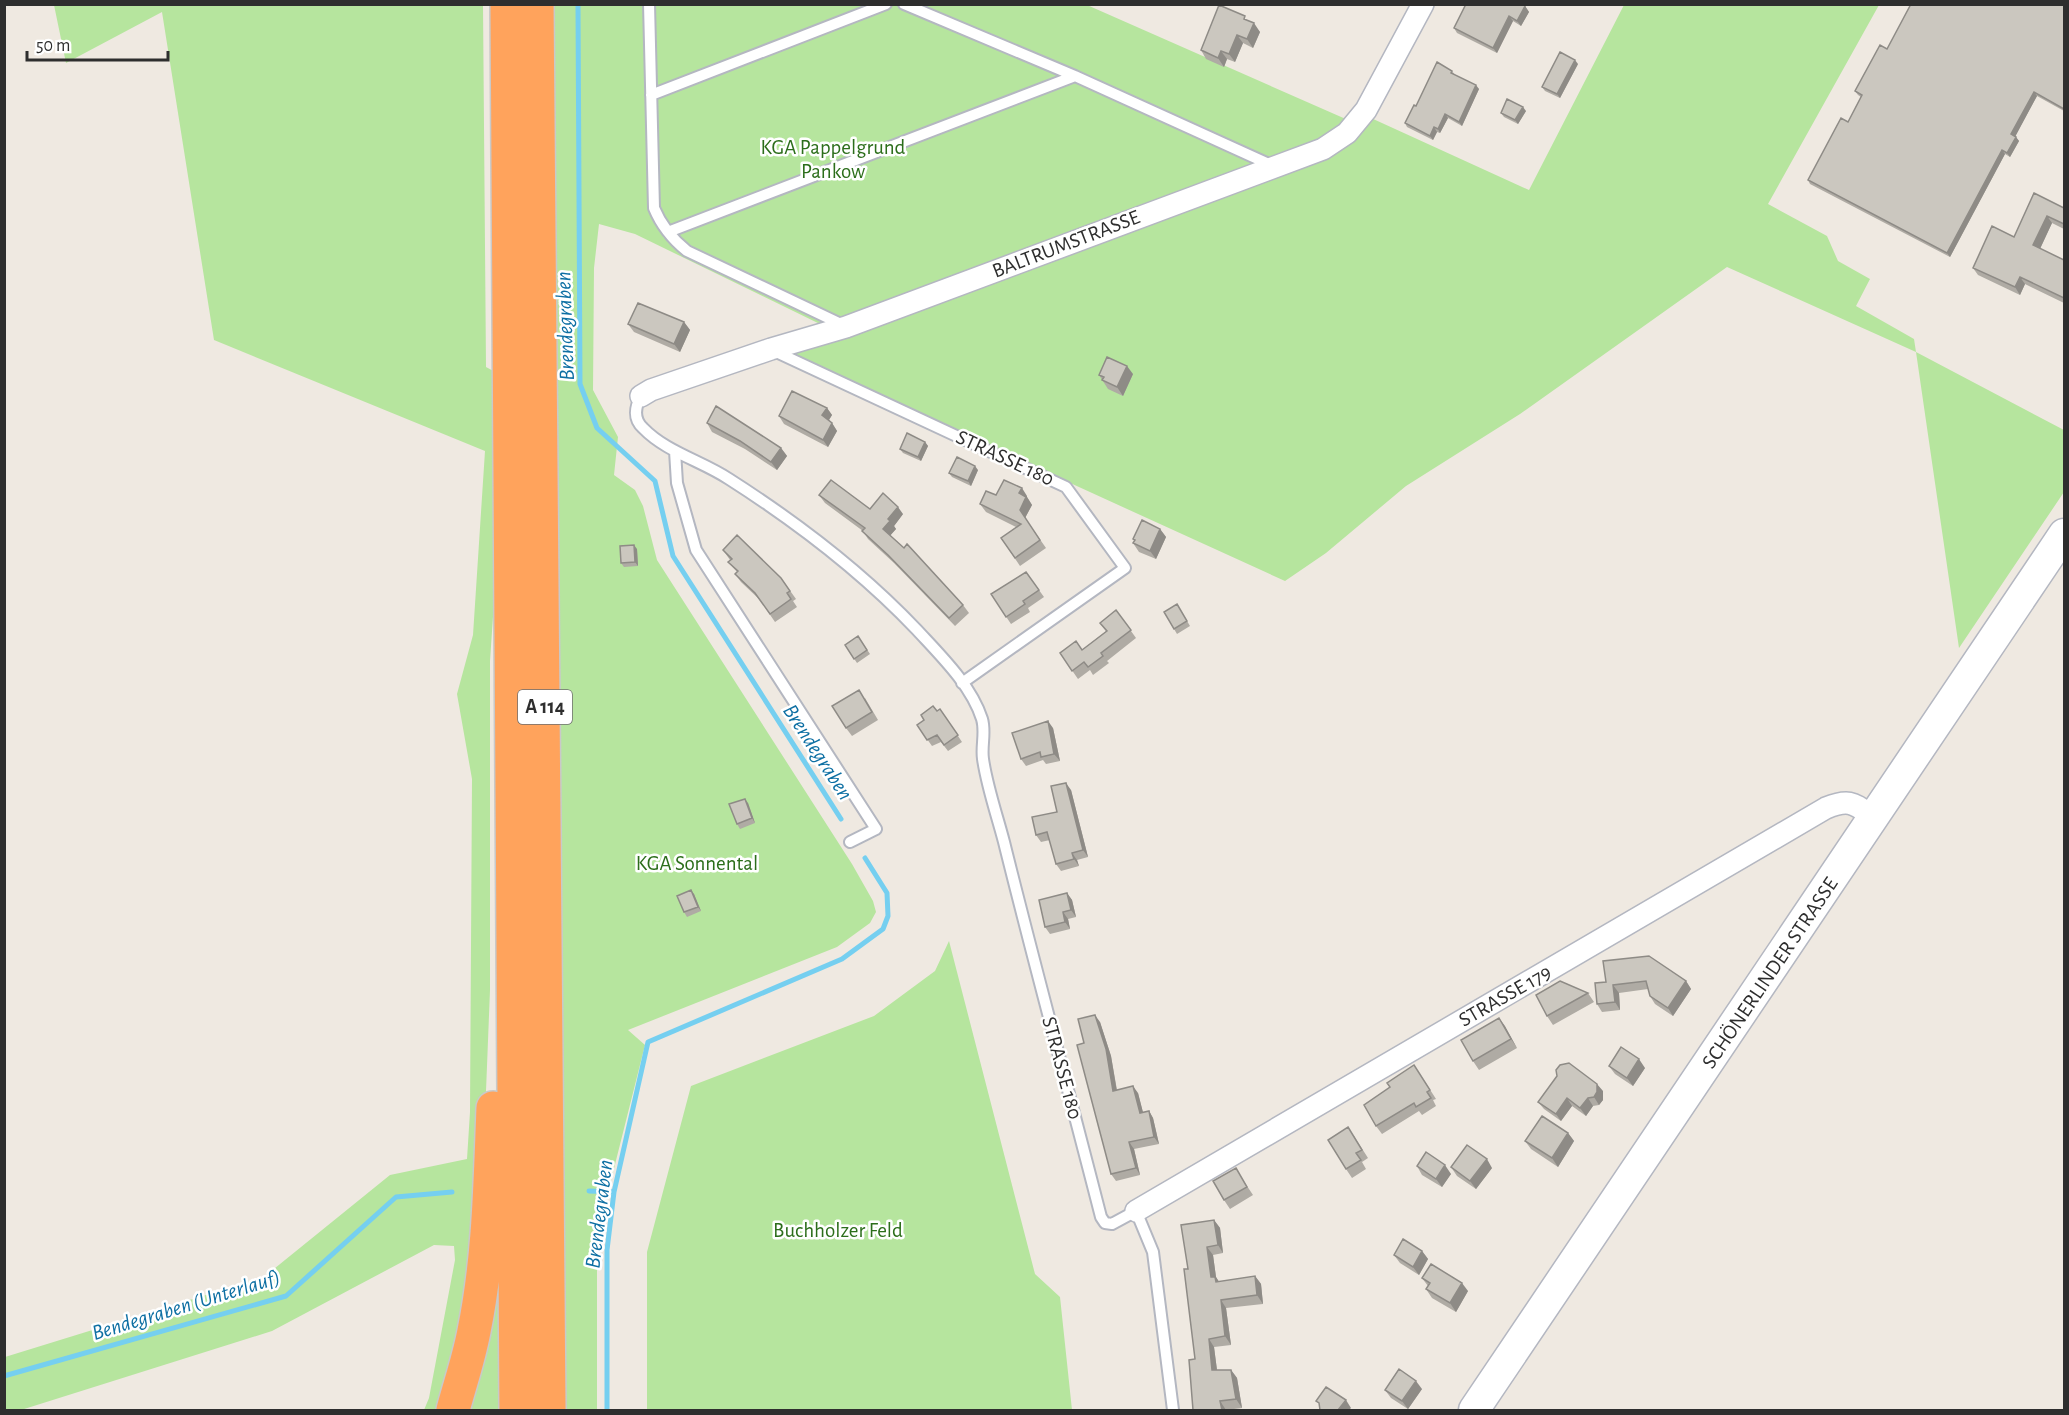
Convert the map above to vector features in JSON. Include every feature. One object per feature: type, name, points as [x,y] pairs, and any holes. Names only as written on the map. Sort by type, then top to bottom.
[{"type":"highway","name":"A 114","points":[[507,4],[516,1410]]},
{"type":"highway","name":"A 114","points":[[537,4],[549,1410]]},
{"type":"highway","points":[[453,1410],[474,1333],[484,1262],[492,1124],[512,636]]},
{"type":"main road","name":"SCHÖNERLINDER STRASSE","points":[[1474,1410],[1875,818],[2064,534]]},
{"type":"street","name":"BALTRUMSTRASSE","points":[[641,396],[651,390],[771,349],[846,327],[1323,149],[1347,133],[1366,110],[1423,4]]},
{"type":"street","name":"STRASSE 179","points":[[1136,1211],[1826,808],[1840,802],[1852,802],[1875,818]]},
{"type":"lane","points":[[649,4],[654,208],[659,221],[687,251],[846,327]]},
{"type":"lane","points":[[651,95],[886,4]]},
{"type":"lane","points":[[904,4],[1075,76],[1273,166]]},
{"type":"lane","points":[[668,232],[1075,76]]},
{"type":"lane","name":"STRASSE 180","points":[[771,349],[1066,487],[1125,568],[962,682]]},
{"type":"lane","name":"STRASSE 180","points":[[641,396],[636,405],[636,415],[640,426],[675,451],[726,477],[785,515],[842,558],[886,598],[933,648],[962,682],[973,699],[982,720],[983,757],[1101,1217],[1105,1222],[1112,1224],[1136,1211]]},
{"type":"lane","points":[[675,451],[676,483],[696,550],[876,829],[850,842]]},
{"type":"lane","points":[[1136,1211],[1153,1252],[1173,1410]]},
{"type":"green space","points":[[54,5],[483,5],[486,367],[497,373],[495,587],[490,661],[490,990],[484,1142],[470,1286],[442,1410],[424,1410],[429,1398],[455,1260],[454,1246],[434,1245],[272,1331],[21,1410],[5,1410],[5,1357],[264,1277],[390,1175],[467,1159],[470,1112],[472,779],[457,694],[473,635],[485,451],[214,340],[162,12],[66,63]]},
{"type":"green space","points":[[552,5],[1087,5],[1348,120],[1335,135],[824,326],[635,234],[599,224],[594,268],[593,390],[618,437],[614,475],[635,490],[643,506],[657,560],[852,864],[873,901],[876,912],[870,923],[837,947],[628,1030],[645,1045],[597,1236],[597,1410],[564,1410]]},
{"type":"green space","points":[[1624,5],[1879,5],[1768,204],[1827,236],[1838,261],[1870,279],[1856,306],[1914,339],[1916,352],[1727,267],[1520,414],[1406,486],[1326,553],[1285,581],[785,353],[1067,251],[1371,118],[1529,190]]},
{"type":"green space","points":[[1916,352],[2064,430],[2064,492],[1959,648]]},
{"type":"green space","name":"Buchholzer Feld","points":[[949,941],[1035,1274],[1060,1297],[1072,1410],[647,1410],[647,1252],[691,1086],[874,1016],[935,971]]},
{"type":"green space","points":[[504,1219],[504,1410],[468,1410]]},
{"type":"building","points":[[1466,4],[1522,4],[1525,6],[1517,21],[1509,16],[1493,48],[1454,28]]},
{"type":"building","points":[[1911,4],[2064,4],[2064,109],[2034,92],[2011,134],[2016,137],[2007,153],[2002,150],[1947,253],[1808,180],[1841,118],[1848,122],[1862,95],[1855,91],[1880,45],[1887,49]]},
{"type":"building","points":[[1219,5],[1245,16],[1244,19],[1254,23],[1247,39],[1237,35],[1229,54],[1221,51],[1218,58],[1201,50]]},
{"type":"building","points":[[1560,52],[1575,60],[1557,94],[1542,87]]},
{"type":"building","points":[[1437,62],[1452,71],[1451,73],[1476,85],[1459,122],[1445,114],[1438,129],[1434,127],[1430,136],[1405,123],[1414,105],[1416,106]]},
{"type":"building","points":[[1507,99],[1523,107],[1515,120],[1501,113]]},
{"type":"building","points":[[2034,193],[2064,208],[2064,224],[2047,216],[2033,245],[2064,260],[2064,298],[2020,277],[2015,287],[1973,268],[1992,226],[2014,237]]},
{"type":"building","points":[[638,303],[684,322],[674,344],[628,324]]},
{"type":"building","points":[[1107,357],[1127,366],[1117,387],[1102,380],[1104,377],[1099,375]]},
{"type":"building","points":[[792,391],[827,408],[822,415],[832,423],[823,440],[779,416]]},
{"type":"building","points":[[716,406],[781,448],[771,462],[740,441],[707,423]]},
{"type":"building","points":[[907,433],[925,442],[918,457],[900,449]]},
{"type":"building","points":[[957,457],[975,466],[968,481],[949,473]]},
{"type":"building","points":[[831,480],[870,509],[883,493],[898,507],[883,529],[904,548],[907,544],[963,605],[949,618],[862,531],[865,528],[819,495]]},
{"type":"building","points":[[1004,480],[1022,488],[1019,493],[1026,497],[1020,510],[1040,540],[1015,558],[1001,538],[1021,524],[980,504],[986,491],[996,495]]},
{"type":"building","points":[[1142,520],[1160,529],[1150,551],[1133,543]]},
{"type":"building","points":[[737,535],[781,578],[790,591],[787,593],[791,599],[770,614],[755,593],[735,574],[738,571],[728,562],[732,559],[723,550]]},
{"type":"building","points":[[634,545],[635,562],[621,563],[620,546]]},
{"type":"building","points":[[1026,572],[1039,590],[1023,601],[1025,604],[1006,617],[991,594]]},
{"type":"building","points":[[1177,604],[1187,621],[1174,629],[1164,612]]},
{"type":"building","points":[[1116,610],[1131,630],[1101,653],[1103,656],[1088,667],[1084,662],[1072,671],[1060,653],[1076,641],[1082,650],[1107,631],[1100,623]]},
{"type":"building","points":[[858,636],[867,650],[854,659],[845,645]]},
{"type":"building","points":[[859,690],[872,712],[846,728],[832,706]]},
{"type":"building","points":[[933,706],[937,711],[940,709],[958,735],[944,745],[937,735],[927,740],[917,725],[924,720],[921,715]]},
{"type":"building","points":[[1048,721],[1054,754],[1041,757],[1040,752],[1021,759],[1012,733]]},
{"type":"building","points":[[1066,783],[1083,850],[1072,853],[1074,859],[1056,864],[1047,832],[1036,835],[1032,817],[1057,812],[1051,786]]},
{"type":"building","points":[[745,799],[752,818],[737,824],[729,804]]},
{"type":"building","points":[[691,890],[698,907],[684,912],[677,896]]},
{"type":"building","points":[[1067,893],[1071,910],[1063,912],[1065,922],[1045,927],[1039,900]]},
{"type":"building","points":[[1649,956],[1686,981],[1668,1008],[1650,996],[1646,981],[1613,985],[1615,1002],[1597,1004],[1595,983],[1606,982],[1603,961]]},
{"type":"building","points":[[1560,981],[1588,993],[1547,1016],[1536,995]]},
{"type":"building","points":[[1095,1015],[1106,1049],[1113,1091],[1133,1086],[1140,1113],[1149,1111],[1154,1137],[1129,1142],[1136,1168],[1111,1174],[1077,1045],[1084,1043],[1078,1019]]},
{"type":"building","points":[[1499,1018],[1511,1039],[1473,1061],[1461,1040]]},
{"type":"building","points":[[1621,1047],[1639,1059],[1627,1078],[1609,1066]]},
{"type":"building","points":[[1569,1063],[1597,1084],[1597,1092],[1580,1108],[1567,1098],[1556,1114],[1538,1102],[1557,1076],[1556,1070],[1560,1065]]},
{"type":"building","points":[[1414,1065],[1430,1090],[1427,1092],[1431,1098],[1416,1107],[1414,1103],[1376,1126],[1364,1105],[1390,1087],[1387,1083]]},
{"type":"building","points":[[1542,1116],[1568,1133],[1552,1158],[1525,1141]]},
{"type":"building","points":[[1348,1127],[1362,1150],[1356,1153],[1361,1160],[1346,1169],[1328,1140]]},
{"type":"building","points":[[1467,1145],[1487,1159],[1470,1181],[1451,1167]]},
{"type":"building","points":[[1426,1152],[1445,1165],[1436,1179],[1417,1166]]},
{"type":"building","points":[[1236,1168],[1247,1187],[1224,1200],[1213,1181]]},
{"type":"building","points":[[1214,1220],[1218,1245],[1207,1247],[1211,1277],[1215,1277],[1216,1282],[1255,1276],[1257,1295],[1221,1300],[1225,1336],[1209,1339],[1212,1370],[1231,1370],[1236,1399],[1220,1401],[1222,1410],[1193,1410],[1189,1360],[1195,1359],[1184,1269],[1188,1269],[1181,1225]]},
{"type":"building","points":[[1403,1239],[1422,1251],[1413,1267],[1394,1255]]},
{"type":"building","points":[[1431,1264],[1462,1283],[1450,1303],[1426,1289],[1430,1283],[1422,1278]]},
{"type":"building","points":[[1399,1369],[1416,1381],[1402,1401],[1385,1390]]},
{"type":"building","points":[[1326,1387],[1346,1400],[1338,1410],[1320,1410],[1319,1403],[1316,1401]]},
{"type":"waterway","name":"Brendegraben","points":[[578,4],[580,384],[597,428],[655,481],[673,556],[841,819]]},
{"type":"waterway","name":"Brendegraben","points":[[607,1410],[607,1250],[614,1192],[648,1042],[842,959],[883,929],[888,916],[887,893],[865,858]]},
{"type":"waterway","name":"Bendegraben (Unterlauf)","points":[[589,1191],[614,1192]]},
{"type":"waterway","name":"Bendegraben (Unterlauf)","points":[[4,1376],[286,1296],[396,1197],[452,1192]]},
{"type":"park label","name":"KGA Pappelgrund Pankow","points":[[833,159]]},
{"type":"park label","name":"KGA Sonnental","points":[[697,863]]}]
